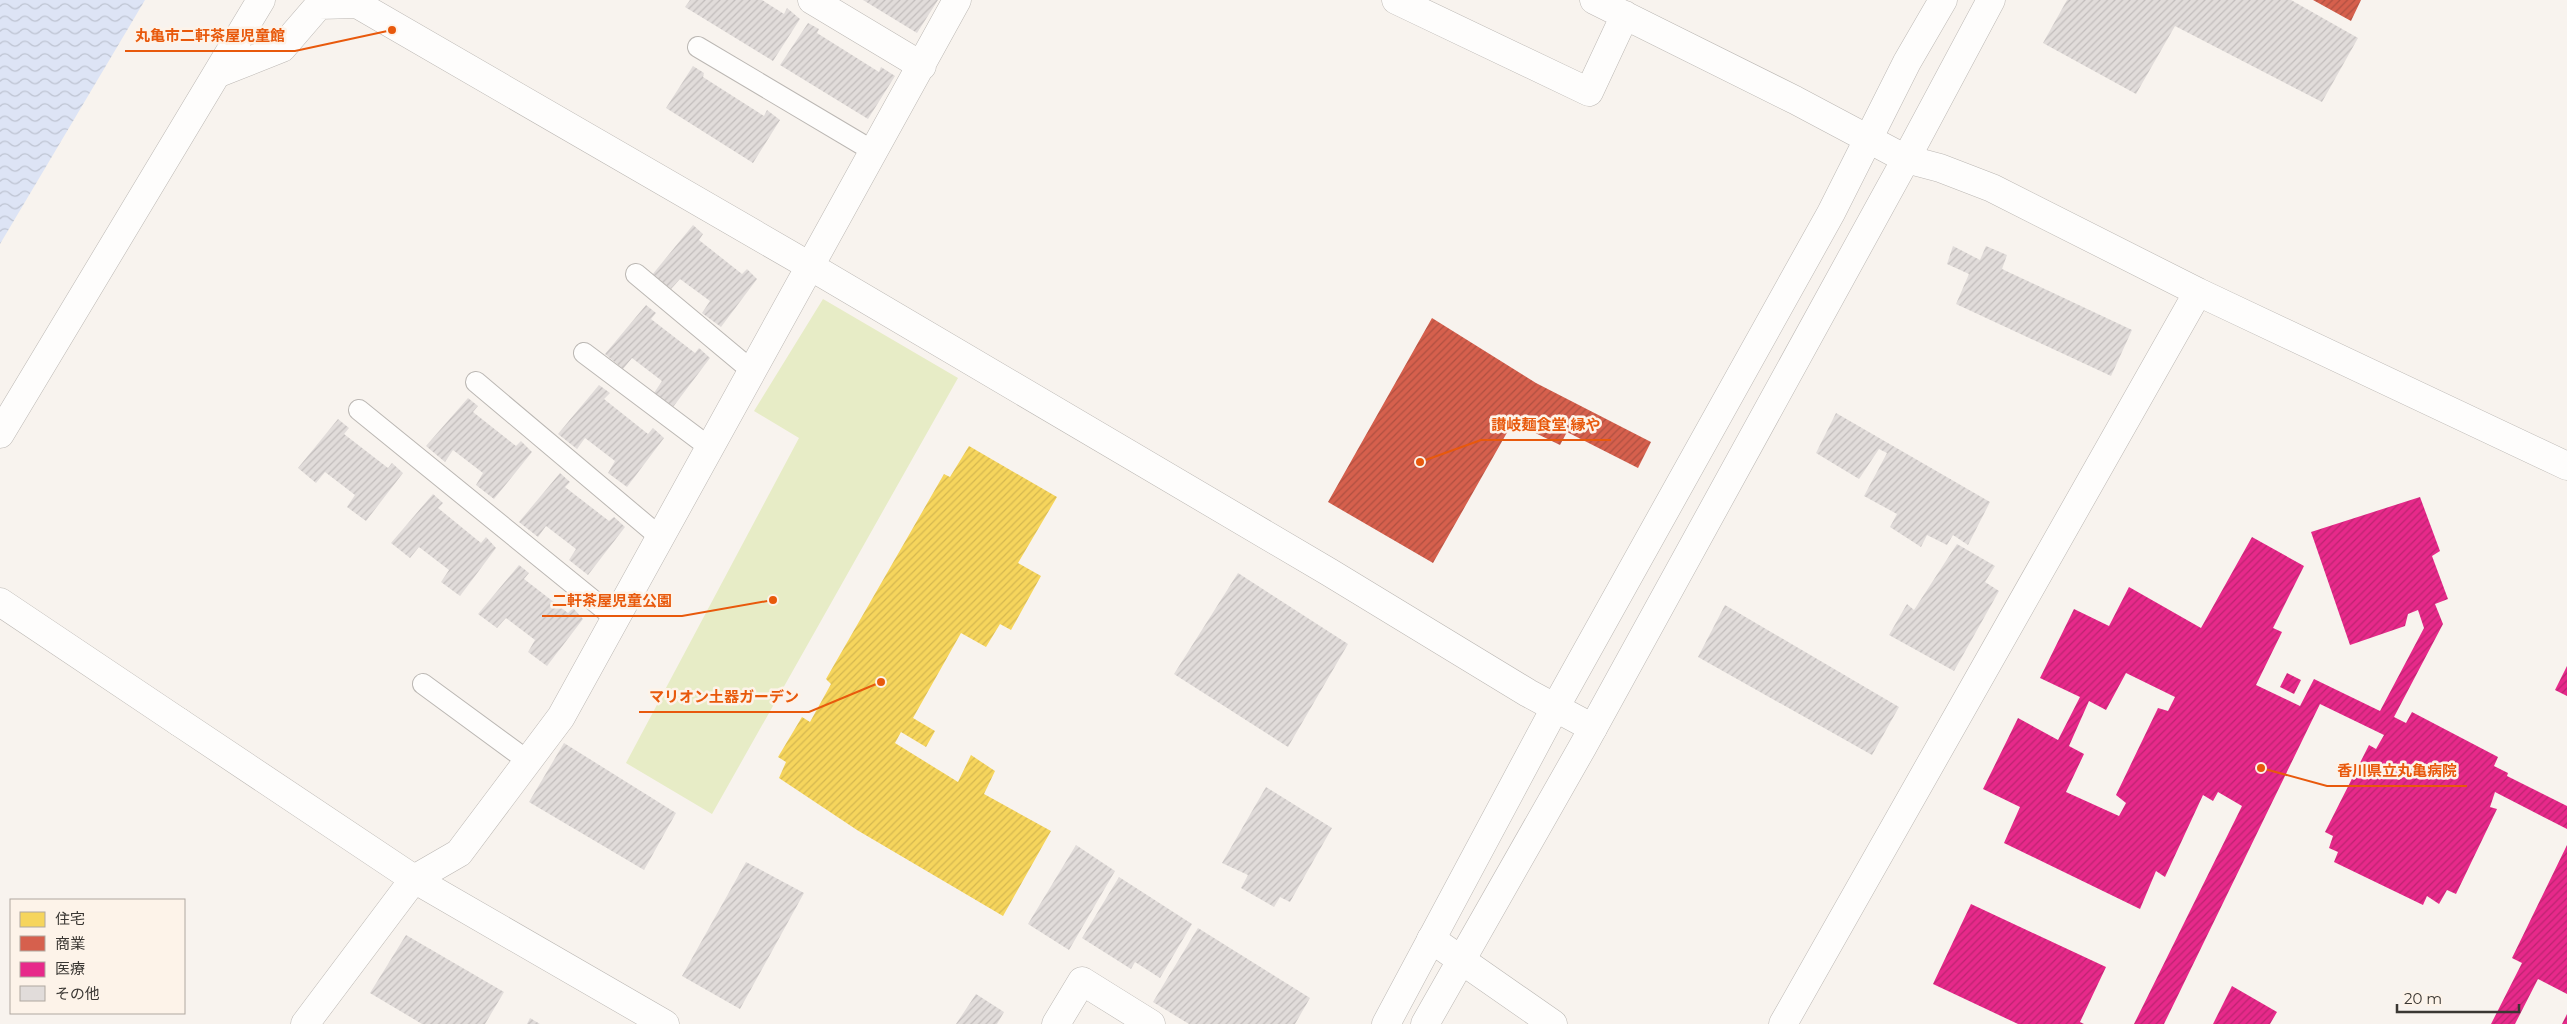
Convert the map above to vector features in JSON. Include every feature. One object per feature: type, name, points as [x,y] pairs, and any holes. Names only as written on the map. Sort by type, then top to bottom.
[{"type":"street","points":[[0,434],[261,0]]},
{"type":"street","points":[[812,0],[922,66]]},
{"type":"street","points":[[305,1024],[414,879],[459,853],[561,717],[808,265],[922,66],[957,0]]},
{"type":"street","points":[[1396,0],[1589,92],[1625,15]]},
{"type":"street","points":[[1594,0],[1795,100],[1868,141],[1906,159],[1940,168],[1992,188],[2198,292],[2567,466]]},
{"type":"street","points":[[1393,1022],[1431,939],[1555,708],[1831,213],[1907,62],[1943,0]]},
{"type":"street","points":[[1425,1024],[1593,728],[1906,159],[1991,0]]},
{"type":"street","points":[[218,73],[282,48],[319,5],[357,4],[808,265],[1329,572],[1555,708],[1593,728]]},
{"type":"street","points":[[1783,1024],[2198,292]]},
{"type":"street","points":[[0,602],[414,879],[665,1024]]},
{"type":"street","points":[[1431,939],[1553,1024]]},
{"type":"street","points":[[1056,1024],[1082,981],[1151,1024]]},
{"type":"lane","points":[[698,47],[873,151]]},
{"type":"lane","points":[[636,274],[751,370]]},
{"type":"lane","points":[[584,353],[709,447]]},
{"type":"lane","points":[[476,382],[660,537]]},
{"type":"lane","points":[[359,410],[615,618]]},
{"type":"lane","points":[[422,684],[528,761]]},
{"type":"green space","points":[[823,299],[958,378],[712,814],[626,763],[799,438],[754,411]]},
{"type":"water","points":[[0,0],[145,0],[0,244]]},
{"type":"building: 住宅","points":[[969,446],[1057,497],[1018,563],[1041,576],[1011,630],[1000,624],[986,647],[961,633],[913,718],[935,731],[926,747],[901,732],[895,743],[958,782],[971,755],[995,771],[984,794],[1051,831],[1003,916],[857,830],[779,778],[786,762],[778,757],[802,717],[810,722],[831,684],[826,679],[944,474],[950,477]]},
{"type":"building: 商業","points":[[2313,0],[2361,0],[2351,21]]},
{"type":"building: 商業","points":[[1432,318],[1536,383],[1651,442],[1638,468],[1567,432],[1560,445],[1513,422],[1433,563],[1328,502]]},
{"type":"building: 医療","points":[[2420,497],[2440,551],[2432,556],[2448,599],[2435,604],[2443,624],[2394,717],[2406,723],[2412,712],[2498,757],[2494,766],[2508,773],[2507,776],[2567,806],[2567,829],[2495,792],[2490,807],[2497,809],[2456,894],[2447,890],[2439,904],[2427,896],[2423,905],[2334,862],[2338,852],[2329,848],[2333,836],[2325,832],[2369,745],[2376,749],[2384,735],[2320,704],[2164,1024],[2134,1024],[2242,806],[2218,792],[2213,801],[2203,795],[2165,877],[2156,871],[2140,909],[2004,843],[2020,807],[1983,789],[2018,718],[2058,740],[2080,697],[2040,678],[2074,609],[2109,626],[2129,587],[2201,628],[2252,537],[2304,566],[2273,628],[2282,632],[2256,685],[2300,706],[2314,679],[2380,711],[2424,628],[2418,610],[2408,614],[2405,626],[2350,645],[2311,532]],"holes":[[[2126,673],[2175,697],[2168,711],[2158,708],[2116,795],[2126,803],[2119,816],[2066,792],[2084,754],[2069,746],[2089,701],[2106,710]]]},
{"type":"building: 医療","points":[[2567,666],[2567,696],[2555,690]]},
{"type":"building: 医療","points":[[2287,673],[2301,680],[2294,694],[2280,687]]},
{"type":"building: 医療","points":[[2567,845],[2567,994],[2538,979],[2515,1024],[2491,1024],[2522,963],[2512,958]]},
{"type":"building: 医療","points":[[1971,904],[2106,967],[2080,1022],[2084,1024],[2018,1024],[1933,984]]},
{"type":"building: 医療","points":[[2232,986],[2277,1012],[2270,1024],[2213,1024]]},
{"type":"building: 医療","points":[[2567,1014],[2567,1024],[2562,1024]]},
{"type":"building: その他","points":[[690,0],[762,0],[784,14],[787,8],[800,19],[773,61],[685,7]]},
{"type":"building: その他","points":[[863,0],[938,0],[917,33]]},
{"type":"building: その他","points":[[2067,0],[2291,0],[2358,38],[2322,102],[2175,26],[2136,94],[2043,43]]},
{"type":"building: その他","points":[[808,23],[819,29],[817,33],[879,72],[881,67],[895,76],[868,119],[780,65]]},
{"type":"building: その他","points":[[693,66],[704,73],[703,77],[764,116],[767,110],[780,120],[753,163],[666,108]]},
{"type":"building: その他","points":[[693,225],[703,234],[699,240],[742,274],[747,269],[757,279],[721,327],[702,313],[710,301],[680,279],[671,289],[652,275]]},
{"type":"building: その他","points":[[1953,246],[1980,260],[1986,246],[2007,255],[2002,269],[2132,330],[2111,376],[1956,304],[1969,274],[1947,264]]},
{"type":"building: その他","points":[[646,305],[656,313],[651,319],[695,353],[699,348],[710,358],[673,407],[654,393],[662,381],[632,358],[623,369],[605,354]]},
{"type":"building: その他","points":[[599,385],[610,393],[604,399],[648,434],[653,428],[664,438],[627,487],[608,473],[615,461],[585,438],[577,449],[558,434]]},
{"type":"building: その他","points":[[468,398],[478,406],[473,412],[516,446],[521,441],[532,452],[494,499],[476,485],[483,473],[453,450],[445,462],[426,446]]},
{"type":"building: その他","points":[[1836,413],[1990,502],[1968,545],[1953,535],[1947,545],[1927,535],[1921,547],[1890,527],[1897,514],[1864,496],[1887,453],[1879,449],[1859,479],[1816,453]]},
{"type":"building: その他","points":[[338,419],[349,428],[344,434],[388,468],[392,463],[403,473],[366,521],[347,507],[355,495],[325,472],[316,483],[298,468]]},
{"type":"building: その他","points":[[560,473],[570,482],[565,487],[609,521],[614,517],[625,527],[588,575],[569,560],[576,549],[546,526],[538,537],[519,522]]},
{"type":"building: その他","points":[[433,494],[443,503],[438,508],[481,543],[486,537],[496,548],[460,596],[441,582],[449,570],[419,547],[410,558],[391,543]]},
{"type":"building: その他","points":[[1957,544],[1995,566],[1985,582],[1999,591],[1954,671],[1889,635],[1907,604],[1914,610]]},
{"type":"building: その他","points":[[519,565],[529,573],[524,579],[568,613],[573,608],[583,619],[547,666],[528,652],[535,640],[506,618],[497,628],[478,614]]},
{"type":"building: その他","points":[[1238,573],[1348,644],[1288,747],[1174,674]]},
{"type":"building: その他","points":[[1725,605],[1899,707],[1872,755],[1698,657]]},
{"type":"building: その他","points":[[564,743],[676,813],[644,870],[529,802]]},
{"type":"building: その他","points":[[1266,787],[1332,828],[1290,902],[1280,897],[1274,907],[1241,888],[1248,875],[1222,863]]},
{"type":"building: その他","points":[[1076,845],[1115,871],[1069,950],[1028,924]]},
{"type":"building: その他","points":[[746,862],[804,893],[740,1009],[682,976]]},
{"type":"building: その他","points":[[1119,877],[1192,924],[1160,978],[1135,962],[1131,969],[1082,938]]},
{"type":"building: その他","points":[[1198,928],[1310,998],[1295,1024],[1189,1024],[1153,1002]]},
{"type":"building: その他","points":[[406,935],[504,992],[485,1024],[422,1024],[370,993]]},
{"type":"building: その他","points":[[976,994],[1004,1012],[997,1024],[956,1024]]},
{"type":"building: その他","points":[[530,1018],[540,1024],[527,1024]]},
{"type":"place","name":"丸亀市二軒茶屋児童館","points":[[392,30]]},
{"type":"place","name":"讃岐麺食堂 縁や","points":[[1420,462]]},
{"type":"place","name":"二軒茶屋児童公園","points":[[773,600]]},
{"type":"place","name":"マリオン土器ガーデン","points":[[881,682]]},
{"type":"place","name":"香川県立丸亀病院","points":[[2261,768]]}]
